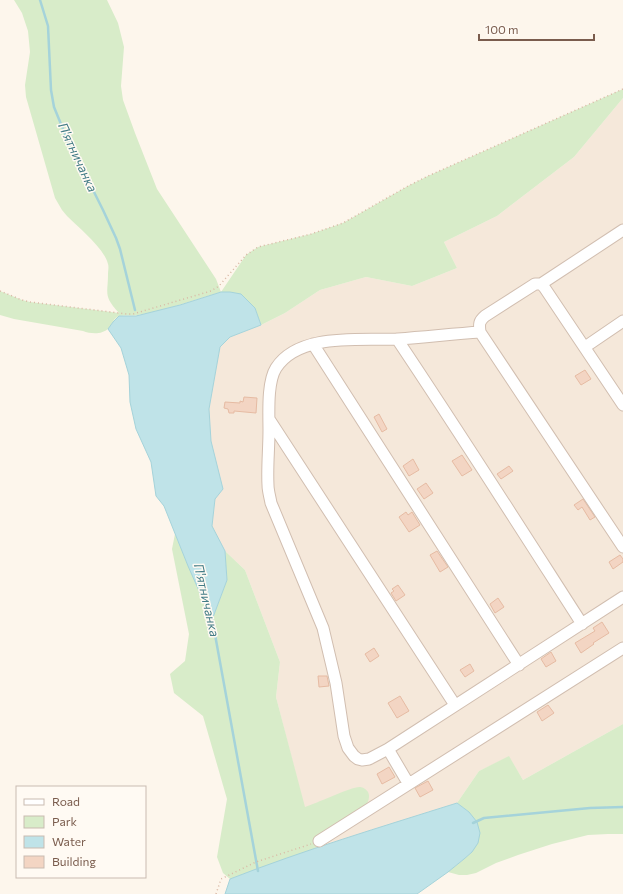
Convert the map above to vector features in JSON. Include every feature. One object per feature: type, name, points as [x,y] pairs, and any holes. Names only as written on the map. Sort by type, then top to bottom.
[{"type":"street","points":[[623,230],[540,284],[535,284],[485,316],[481,319],[479,324],[480,332],[623,547]]},
{"type":"street","points":[[540,284],[544,287],[623,405]]},
{"type":"street","points":[[585,347],[623,321]]},
{"type":"street","points":[[480,332],[398,339],[335,340],[313,344],[294,351],[284,358],[276,367],[273,374],[270,391],[269,419],[268,487],[271,503],[323,628],[336,683],[342,727],[348,748],[354,756],[362,760],[369,759],[388,749],[623,597]]},
{"type":"street","points":[[398,339],[582,624]]},
{"type":"street","points":[[313,344],[519,665]]},
{"type":"street","points":[[269,419],[455,705]]},
{"type":"street","points":[[319,841],[408,783],[623,648]]},
{"type":"street","points":[[388,749],[408,783]]},
{"type":"path","points":[[0,291],[30,302],[127,314],[133,314],[211,291],[219,286],[246,255],[258,247],[311,234],[343,222],[422,179],[623,89]]},
{"type":"path","points":[[216,894],[221,879],[256,862],[319,841]]},
{"type":"shaded area","points":[[623,98],[623,724],[523,780],[509,757],[479,771],[457,803],[315,849],[276,697],[280,662],[245,570],[225,551],[212,527],[215,499],[223,489],[211,441],[209,409],[220,347],[230,337],[261,325],[285,313],[320,290],[366,277],[412,286],[457,268],[444,242],[497,216],[574,157]]},
{"type":"green space","points":[[14,0],[107,0],[118,23],[124,47],[121,86],[123,100],[135,133],[157,189],[216,279],[221,292],[148,313],[119,316],[114,320],[109,328],[103,332],[96,333],[14,319],[0,315],[0,291],[30,302],[119,313],[108,298],[108,264],[106,258],[102,251],[90,238],[67,216],[55,198],[26,97],[25,85],[30,52],[28,31],[22,13]]},
{"type":"green space","points":[[623,89],[623,98],[574,157],[497,216],[444,242],[457,268],[412,286],[366,277],[320,290],[285,313],[261,325],[255,308],[221,292],[246,255],[258,247],[311,234],[343,223],[428,176]]},
{"type":"green space","points":[[175,534],[212,620],[227,580],[225,551],[245,570],[280,662],[276,697],[305,807],[356,787],[364,788],[369,794],[368,801],[364,809],[319,841],[315,849],[230,879],[223,873],[217,857],[227,799],[203,716],[174,693],[170,674],[185,661],[189,634],[172,549]]},
{"type":"green space","points":[[623,724],[623,834],[588,835],[552,844],[496,863],[476,873],[467,875],[459,875],[448,872],[472,852],[469,812],[457,803],[479,771],[509,756],[523,780]]},
{"type":"water","points":[[221,292],[241,294],[255,308],[261,325],[230,337],[220,347],[209,409],[211,441],[223,489],[215,499],[212,526],[225,551],[227,580],[212,620],[164,506],[156,496],[151,462],[136,429],[130,402],[129,375],[121,348],[108,329],[119,316],[136,316],[180,305]]},
{"type":"water","points":[[457,803],[469,812],[477,822],[480,833],[478,843],[472,852],[464,859],[417,894],[225,894],[230,879],[258,868]]},
{"type":"building","points":[[585,370],[591,379],[581,385],[575,376]]},
{"type":"building","points":[[244,397],[257,398],[256,413],[234,411],[234,413],[229,413],[228,409],[224,408],[225,402],[240,403],[240,401],[243,402]]},
{"type":"building","points":[[379,414],[387,429],[382,432],[374,417]]},
{"type":"building","points":[[462,455],[472,470],[462,476],[452,461]]},
{"type":"building","points":[[413,459],[419,470],[409,476],[403,466]]},
{"type":"building","points":[[509,466],[513,471],[501,479],[497,474]]},
{"type":"building","points":[[426,483],[433,493],[424,499],[417,489]]},
{"type":"building","points":[[583,499],[595,517],[590,520],[582,507],[578,510],[574,505]]},
{"type":"building","points":[[406,512],[408,515],[412,512],[420,525],[409,532],[399,517]]},
{"type":"building","points":[[437,551],[448,567],[440,572],[430,555]]},
{"type":"building","points":[[620,555],[623,562],[613,569],[609,562]]},
{"type":"building","points":[[398,585],[405,595],[396,601],[391,593],[394,591],[392,589]]},
{"type":"building","points":[[498,598],[504,607],[495,613],[490,604]]},
{"type":"building","points":[[602,622],[609,633],[581,653],[575,643],[595,631],[593,628]]},
{"type":"building","points":[[374,648],[379,656],[370,662],[365,654]]},
{"type":"building","points":[[551,652],[556,661],[546,667],[541,659]]},
{"type":"building","points":[[470,664],[474,671],[465,677],[460,670]]},
{"type":"building","points":[[318,676],[327,676],[329,686],[319,687]]},
{"type":"building","points":[[400,696],[409,711],[397,718],[388,703]]},
{"type":"building","points":[[548,705],[554,713],[542,721],[537,712]]},
{"type":"building","points":[[389,767],[395,777],[382,784],[377,774]]},
{"type":"building","points":[[428,781],[433,790],[420,797],[415,788]]},
{"type":"waterway","name":"П'ятничанка","points":[[40,0],[48,26],[51,90],[54,107],[65,134],[116,238],[135,310]]},
{"type":"waterway","name":"П'ятничанка","points":[[212,618],[258,871]]},
{"type":"waterway","points":[[473,823],[484,818],[590,808],[623,807]]}]
